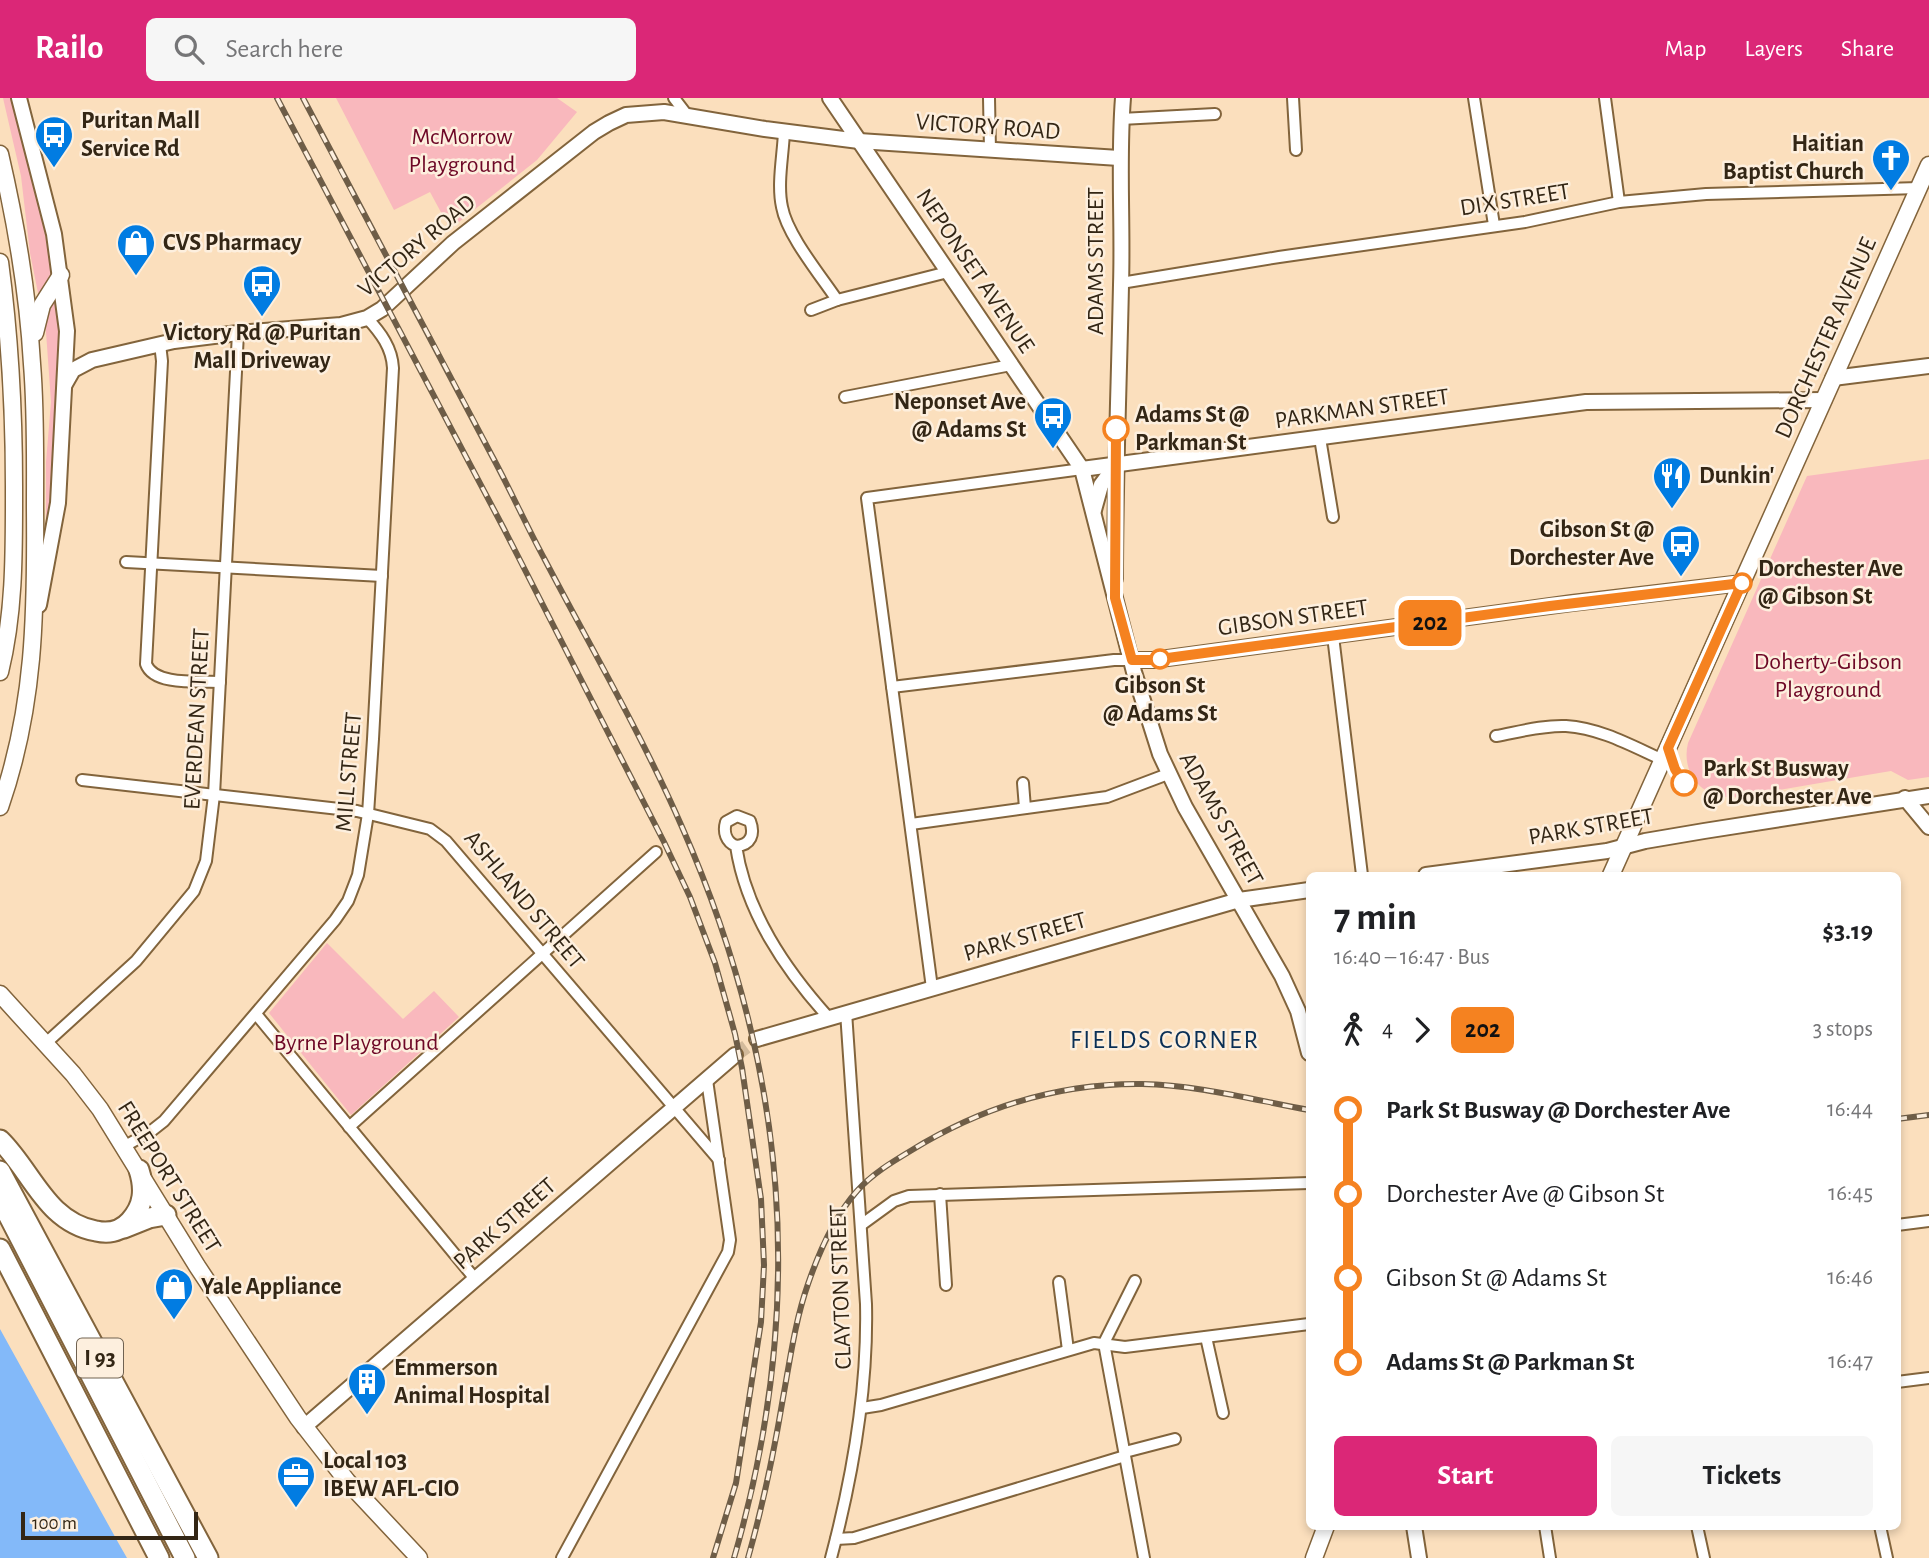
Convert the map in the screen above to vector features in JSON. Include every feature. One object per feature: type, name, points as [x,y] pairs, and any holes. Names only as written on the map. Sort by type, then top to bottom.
[{"type":"highway","points":[[0,1140],[40,1194],[64,1217],[93,1231],[106,1233],[166,1215]]},
{"type":"highway","points":[[118,1230],[134,1217],[141,1202],[143,1185],[139,1170]]},
{"type":"highway","name":"I 93","points":[[0,1171],[208,1558]]},
{"type":"highway","name":"I 93","points":[[0,1199],[185,1558]]},
{"type":"highway","name":"I 93","points":[[0,1220],[178,1558]]},
{"type":"highway","name":"I 93","points":[[0,1249],[159,1558]]},
{"type":"main road","points":[[0,807],[24,715],[35,626],[57,512],[67,331],[61,275],[50,218],[19,98]]},
{"type":"main road","name":"NEPONSET AVENUE","points":[[830,98],[1082,469]]},
{"type":"main road","name":"ADAMS STREET","points":[[1115,598],[1121,283],[1119,158],[1123,98]]},
{"type":"main road","name":"VICTORY ROAD","points":[[65,384],[75,368],[92,360],[160,344],[238,333],[341,326],[368,318],[385,306],[453,243],[604,125],[636,113],[687,115],[784,132],[859,141],[1119,158]]},
{"type":"main road","points":[[0,154],[21,260],[33,367]]},
{"type":"main road","name":"DORCHESTER AVENUE","points":[[1612,872],[1929,165]]},
{"type":"main road","points":[[0,262],[13,574],[10,615],[0,672]]},
{"type":"main road","points":[[35,626],[33,367],[37,317],[61,275]]},
{"type":"main road","points":[[67,331],[78,351],[92,360]]},
{"type":"main road","points":[[1833,378],[1929,366]]},
{"type":"main road","name":"PARKMAN STREET","points":[[1082,469],[1594,402],[1824,400]]},
{"type":"main road","name":"ADAMS STREET","points":[[1094,512],[1101,485],[1116,466]]},
{"type":"main road","name":"ADAMS STREET","points":[[1082,469],[1151,731],[1168,774],[1287,985],[1306,1040]]},
{"type":"main road","name":"GIBSON STREET","points":[[1132,660],[1153,660],[1560,604],[1742,583]]},
{"type":"main road","name":"PARK STREET","points":[[1468,872],[1929,796]]},
{"type":"main road","points":[[1905,798],[1929,827]]},
{"type":"main road","name":"PARK STREET","points":[[757,1039],[1239,900],[1306,890]]},
{"type":"main road","name":"FREEPORT STREET","points":[[0,993],[84,1087],[125,1146],[166,1215],[304,1427],[357,1492],[419,1558]]},
{"type":"main road","name":"PARK STREET","points":[[304,1427],[735,1055]]},
{"type":"main road","points":[[1314,1558],[1324,1530]]},
{"type":"main road","points":[[1415,1530],[1419,1558]]},
{"type":"street","points":[[674,98],[687,115]]},
{"type":"street","points":[[989,98],[990,150]]},
{"type":"street","points":[[1293,98],[1296,150]]},
{"type":"street","points":[[1474,98],[1494,225]]},
{"type":"street","points":[[1605,98],[1619,202]]},
{"type":"street","points":[[1121,119],[1215,114]]},
{"type":"street","points":[[784,132],[781,193],[784,215],[792,232],[837,300]]},
{"type":"street","name":"DIX STREET","points":[[1121,283],[1525,222],[1619,202],[1706,194],[1919,188]]},
{"type":"street","points":[[811,310],[837,300],[948,272]]},
{"type":"street","name":"MILL STREET","points":[[125,1146],[164,1121],[329,928],[348,901],[360,866],[368,814],[393,363],[386,343],[368,318]]},
{"type":"street","name":"EVERDEAN STREET","points":[[46,1043],[136,961],[194,891],[206,861],[214,795],[238,333]]},
{"type":"street","points":[[160,344],[162,361],[146,661],[149,671],[164,679],[220,682]]},
{"type":"street","points":[[845,397],[1012,365]]},
{"type":"street","points":[[1320,438],[1333,517]]},
{"type":"street","name":"PARKMAN STREET","points":[[892,687],[867,498],[1082,469]]},
{"type":"street","points":[[126,562],[382,576]]},
{"type":"street","points":[[1333,636],[1363,872]]},
{"type":"street","name":"GIBSON STREET","points":[[892,687],[1132,660]]},
{"type":"street","points":[[892,687],[932,988]]},
{"type":"street","points":[[1496,736],[1564,726],[1584,728],[1617,739],[1663,760]]},
{"type":"street","points":[[911,824],[1107,797],[1168,774]]},
{"type":"street","name":"ASHLAND STREET","points":[[82,780],[368,814],[425,827],[439,834],[719,1160]]},
{"type":"street","points":[[1023,783],[1025,808]]},
{"type":"street","points":[[736,846],[742,877],[779,957],[828,1017]]},
{"type":"street","points":[[349,1127],[656,852]]},
{"type":"street","name":"CLAYTON STREET","points":[[831,1558],[853,1464],[862,1408],[867,1333],[846,1012]]},
{"type":"street","points":[[256,1014],[476,1280]]},
{"type":"street","points":[[562,1558],[729,1252],[730,1240],[707,1080]]},
{"type":"street","points":[[861,1225],[901,1198],[940,1194],[1306,1183]]},
{"type":"street","points":[[940,1194],[946,1285]]},
{"type":"street","points":[[1901,1225],[1929,1221]]},
{"type":"street","points":[[1135,1281],[1104,1343],[1144,1558]]},
{"type":"street","points":[[1059,1282],[1068,1350]]},
{"type":"street","points":[[862,1408],[881,1405],[1094,1343],[1125,1347],[1306,1324]]},
{"type":"street","points":[[1206,1337],[1223,1413]]},
{"type":"street","points":[[1901,1382],[1929,1378]]},
{"type":"street","points":[[836,1539],[854,1538],[1175,1439]]},
{"type":"street","points":[[1546,1530],[1550,1558]]},
{"type":"street","points":[[1698,1530],[1704,1558]]},
{"type":"street","points":[[1881,1530],[1887,1558]]},
{"type":"green space","points":[[3,98],[11,98],[45,233],[52,276],[39,298],[30,253],[21,176]]},
{"type":"green space","name":"McMorrow Playground","points":[[336,98],[557,98],[577,112],[537,160],[450,229],[430,192],[394,210]]},
{"type":"green space","points":[[55,296],[60,330],[50,513],[46,537],[46,462],[51,402],[45,318],[48,305]]},
{"type":"green space","name":"Doherty-Gibson Playground","points":[[1929,459],[1929,777],[1908,780],[1891,771],[1735,797],[1720,796],[1704,789],[1692,777],[1689,769],[1688,743],[1807,476]]},
{"type":"green space","name":"Byrne Playground","points":[[327,943],[403,1019],[434,991],[459,1017],[351,1115],[269,1013]]},
{"type":"water","points":[[0,1329],[119,1544],[127,1558],[0,1558]]},
{"type":"tunnel","points":[[735,1055],[757,1039]]},
{"type":"railway","points":[[277,98],[503,527],[664,842],[690,897],[715,963],[742,1068],[761,1199],[764,1265],[761,1322],[736,1483],[713,1558]]},
{"type":"railway","points":[[303,98],[650,759],[682,827],[718,917],[745,1007],[765,1097],[776,1188],[778,1279],[772,1371],[757,1464],[734,1558]]},
{"type":"railway","points":[[748,1558],[772,1458],[803,1298],[834,1223],[857,1191],[876,1174],[912,1150],[966,1121],[1022,1100],[1081,1088],[1163,1085],[1205,1090],[1306,1109]]},
{"type":"railway","points":[[1901,1118],[1929,1115]]},
{"type":"bus line","name":"202","points":[[1116,429],[1115,598],[1132,660],[1153,660],[1742,583],[1668,748],[1675,769],[1684,783]]},
{"type":"place","name":"Puritan Mall Service Rd","points":[[54,169]]},
{"type":"place","name":"Haitian Baptist Church","points":[[1891,192]]},
{"type":"place","name":"CVS Pharmacy","points":[[136,277]]},
{"type":"place","name":"Victory Rd @ Puritan Mall Driveway","points":[[262,318]]},
{"type":"place","name":"Adams St @ Parkman St","points":[[1116,429]]},
{"type":"place","name":"Neponset Ave @ Adams St","points":[[1053,450]]},
{"type":"place","name":"Dunkin'","points":[[1672,510]]},
{"type":"place","name":"Gibson St @ Dorchester Ave","points":[[1681,578]]},
{"type":"place","name":"Dorchester Ave @ Gibson St","points":[[1742,583]]},
{"type":"place","name":"Gibson St @ Adams St","points":[[1160,659]]},
{"type":"place","name":"Park St Busway @ Dorchester Ave","points":[[1684,783]]},
{"type":"place","name":"Yale Appliance","points":[[174,1321]]},
{"type":"place","name":"Emmerson Animal Hospital","points":[[367,1416]]},
{"type":"place","name":"Local 103 IBEW AFL-CIO","points":[[296,1509]]},
{"type":"district","name":"FIELDS CORNER","points":[[1165,1040]]}]
